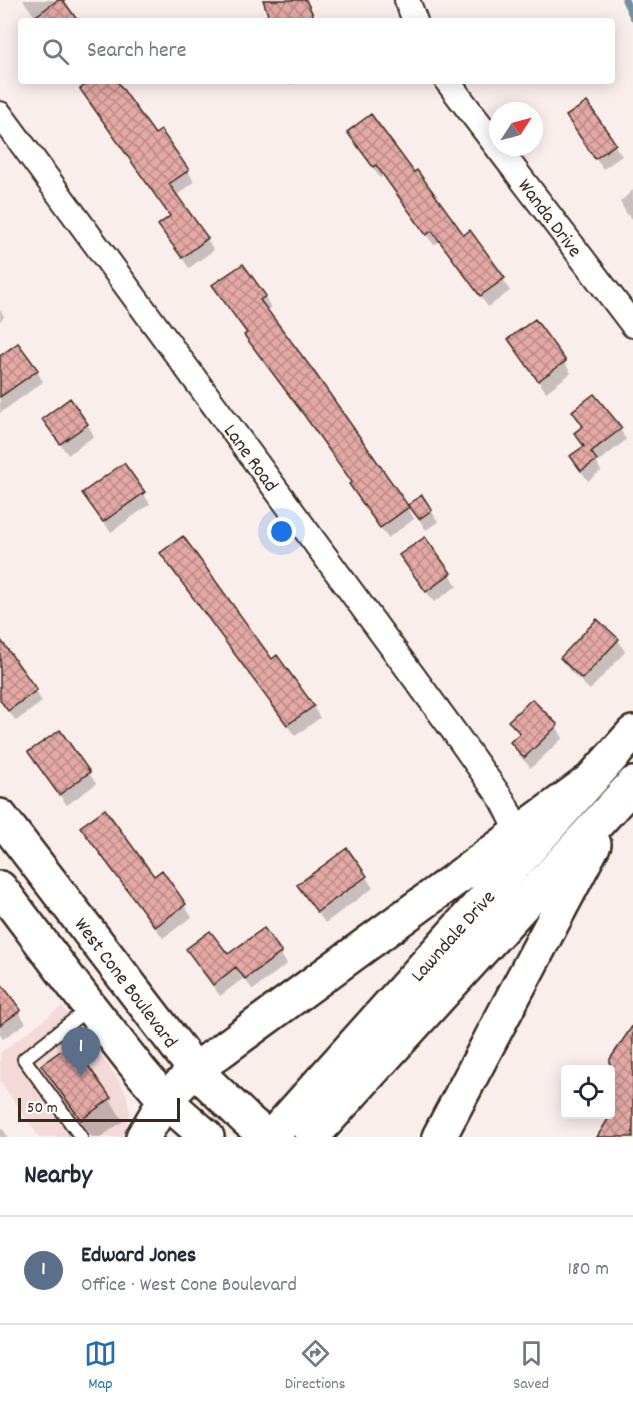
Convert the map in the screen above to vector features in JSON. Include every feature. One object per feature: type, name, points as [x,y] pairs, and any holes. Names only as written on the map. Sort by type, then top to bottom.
[{"type":"main road","name":"Lawndale Drive","points":[[262,1131],[633,733]]},
{"type":"main road","points":[[143,1137],[165,1100],[195,1070],[588,782]]},
{"type":"main road","points":[[439,1137],[625,792]]},
{"type":"main road","name":"Lawndale Drive","points":[[312,1137],[625,792]]},
{"type":"main road","name":"West Cone Boulevard","points":[[0,816],[195,1070],[262,1131]]},
{"type":"main road","points":[[0,888],[90,1007],[165,1100],[204,1134]]},
{"type":"street","points":[[407,0],[414,18]]},
{"type":"street","name":"Wanda Drive","points":[[449,84],[633,325]]},
{"type":"street","name":"Lane Road","points":[[0,114],[448,724],[503,801],[519,833]]},
{"type":"lane","points":[[81,1137],[24,1059],[90,1007]]},
{"type":"shaded area","points":[[62,1006],[114,1073],[126,1093],[130,1113],[123,1137],[39,1137],[0,1081],[0,1053]]},
{"type":"building","points":[[58,0],[63,0],[76,18],[33,18]]},
{"type":"building","points":[[263,0],[306,0],[315,18],[269,18]]},
{"type":"building","points":[[87,84],[119,84],[155,134],[161,130],[189,170],[169,184],[208,238],[182,258],[158,225],[170,216],[80,89]]},
{"type":"building","points":[[587,102],[616,144],[595,159],[566,116]]},
{"type":"building","points":[[371,114],[414,172],[417,170],[464,235],[470,230],[505,278],[480,296],[432,231],[426,235],[376,165],[373,167],[347,132]]},
{"type":"building","points":[[243,264],[266,296],[260,300],[315,373],[409,507],[380,528],[349,484],[352,482],[244,335],[247,333],[212,285]]},
{"type":"building","points":[[535,319],[566,361],[538,381],[508,339]]},
{"type":"building","points":[[18,343],[38,370],[0,397],[0,356]]},
{"type":"building","points":[[594,394],[622,428],[591,452],[597,460],[581,471],[570,456],[584,446],[574,433],[583,426],[572,411]]},
{"type":"building","points":[[70,398],[88,424],[60,444],[42,419]]},
{"type":"building","points":[[124,463],[145,492],[103,522],[82,493]]},
{"type":"building","points":[[422,495],[432,510],[419,519],[408,505]]},
{"type":"building","points":[[183,536],[272,659],[277,655],[314,706],[287,725],[160,553]]},
{"type":"building","points":[[425,537],[451,573],[426,592],[399,555]]},
{"type":"building","points":[[597,619],[619,639],[582,679],[560,658]]},
{"type":"building","points":[[0,639],[37,690],[8,711],[0,700]]},
{"type":"building","points":[[532,699],[558,725],[524,758],[510,742],[520,733],[508,721]]},
{"type":"building","points":[[60,730],[90,772],[59,795],[28,752]]},
{"type":"building","points":[[105,809],[154,876],[162,870],[186,904],[155,927],[80,827]]},
{"type":"building","points":[[347,848],[367,876],[317,912],[297,885]]},
{"type":"building","points":[[264,928],[282,952],[245,979],[236,967],[213,985],[186,949],[210,931],[228,954]]},
{"type":"building","points":[[0,982],[21,1010],[0,1025]]},
{"type":"building","points":[[633,1025],[633,1137],[597,1137],[608,1119],[615,1119],[615,1065],[610,1065],[610,1059]]},
{"type":"building","points":[[72,1043],[111,1098],[81,1120],[41,1065]]},
{"type":"waterway","points":[[625,0],[633,17]]},
{"type":"place","name":"Edward Jones","points":[[81,1077]]}]
